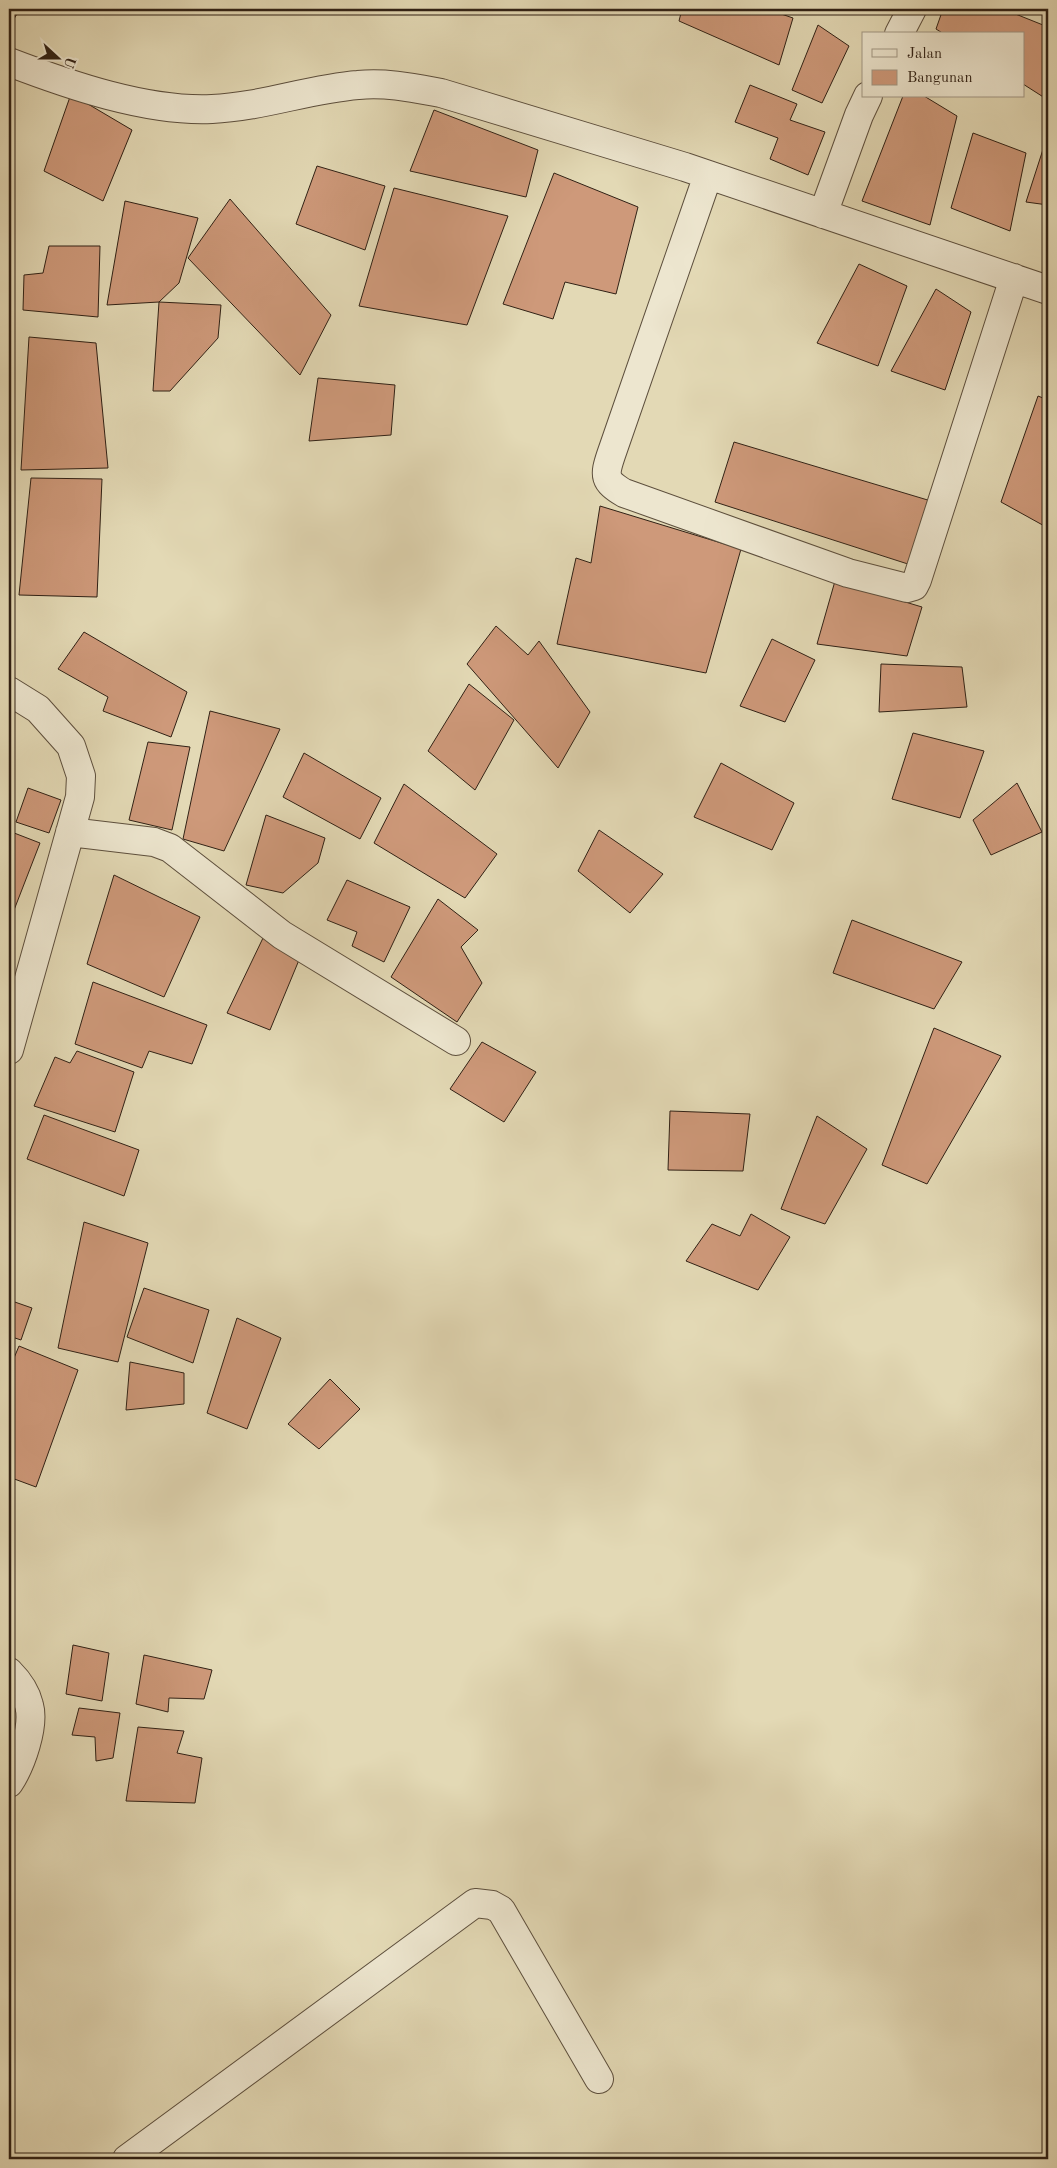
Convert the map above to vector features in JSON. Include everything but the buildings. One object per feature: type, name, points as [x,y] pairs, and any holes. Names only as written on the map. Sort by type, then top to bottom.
[{"type":"street","points":[[900,32],[912,9]]},
{"type":"street","points":[[9,62],[135,102],[178,109],[212,109],[255,104],[358,85],[408,86],[442,93],[708,175],[1048,290]]},
{"type":"street","points":[[823,214],[867,98]]},
{"type":"street","points":[[708,175],[610,455],[606,471],[607,479],[611,485],[624,493],[848,573],[907,588],[914,586],[918,580],[1014,278]]},
{"type":"street","points":[[9,691],[38,709],[71,746],[81,776],[80,797],[9,1050]]},
{"type":"street","points":[[70,832],[154,842],[170,848],[282,935],[456,1041]]},
{"type":"street","points":[[9,1672],[19,1682],[30,1706],[29,1729],[24,1752],[9,1783]]},
{"type":"street","points":[[127,2159],[475,1903],[492,1904],[501,1910],[599,2079]]}]
